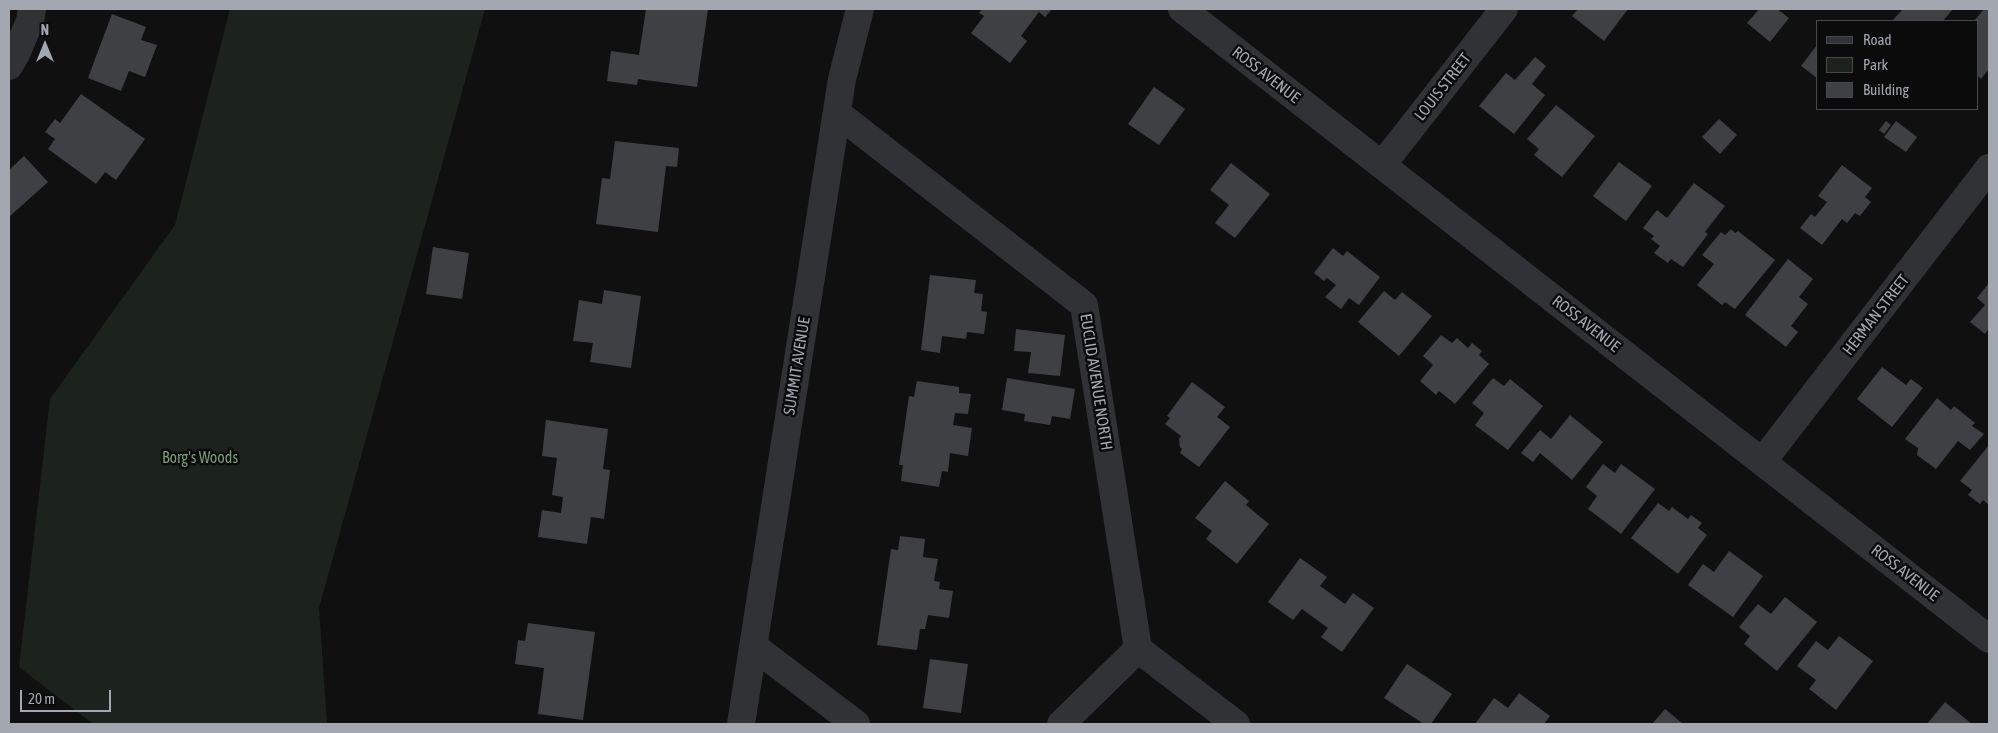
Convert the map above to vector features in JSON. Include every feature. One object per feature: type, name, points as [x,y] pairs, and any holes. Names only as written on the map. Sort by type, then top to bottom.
[{"type":"street","points":[[9,66],[30,21],[32,9]]},
{"type":"street","name":"SUMMIT AVENUE","points":[[741,724],[842,79],[860,9]]},
{"type":"street","name":"ROSS AVENUE","points":[[1182,9],[1989,639]]},
{"type":"street","name":"LOUIS STREET","points":[[1382,165],[1504,9]]},
{"type":"street","name":"EUCLID AVENUE NORTH","points":[[837,113],[1084,305],[1138,649]]},
{"type":"street","name":"HERMAN STREET","points":[[1762,462],[1989,168]]},
{"type":"street","points":[[753,646],[856,724]]},
{"type":"street","points":[[1061,724],[1138,649],[1236,724]]},
{"type":"green space","name":"Borg's Woods","points":[[230,9],[485,9],[319,608],[327,724],[93,724],[19,667],[50,399],[175,225]]},
{"type":"building","points":[[646,9],[708,9],[697,87],[638,79],[637,85],[607,81],[611,51],[639,55]]},
{"type":"building","points":[[982,9],[1052,9],[1045,17],[1039,12],[1021,36],[1027,41],[1010,63],[971,33],[984,16],[979,13]]},
{"type":"building","points":[[1578,9],[1628,9],[1604,41],[1572,16]]},
{"type":"building","points":[[1759,9],[1777,9],[1789,18],[1770,42],[1747,23]]},
{"type":"building","points":[[1903,9],[1953,9],[1944,20],[1893,20]]},
{"type":"building","points":[[1984,9],[1989,10],[1989,69],[1981,79],[1978,76],[1978,20],[1975,20]]},
{"type":"building","points":[[112,14],[146,27],[141,40],[157,45],[145,77],[129,71],[121,91],[88,78]]},
{"type":"building","points":[[1816,46],[1816,77],[1801,66]]},
{"type":"building","points":[[1535,57],[1546,66],[1532,84],[1545,95],[1514,134],[1479,106],[1506,73],[1515,80]]},
{"type":"building","points":[[1154,87],[1185,109],[1159,145],[1128,124]]},
{"type":"building","points":[[81,94],[145,139],[116,180],[105,172],[96,184],[48,149],[55,139],[45,132],[55,119],[60,123]]},
{"type":"building","points":[[1556,105],[1595,136],[1562,177],[1534,155],[1539,149],[1527,139]]},
{"type":"building","points":[[1719,119],[1737,135],[1720,154],[1702,137]]},
{"type":"building","points":[[1886,121],[1891,125],[1884,134],[1879,130]]},
{"type":"building","points":[[1896,121],[1917,137],[1906,152],[1884,137]]},
{"type":"building","points":[[615,141],[679,148],[677,167],[666,166],[658,232],[596,224],[602,178],[610,179]]},
{"type":"building","points":[[24,156],[48,182],[9,217],[9,170]]},
{"type":"building","points":[[1619,162],[1652,186],[1626,221],[1593,196]]},
{"type":"building","points":[[1231,163],[1270,194],[1235,238],[1215,223],[1229,205],[1210,190]]},
{"type":"building","points":[[1842,165],[1872,188],[1865,197],[1871,202],[1860,216],[1855,213],[1847,223],[1842,219],[1822,245],[1800,228],[1811,214],[1815,217],[1827,202],[1818,196]]},
{"type":"building","points":[[1694,183],[1725,206],[1705,232],[1708,234],[1683,267],[1671,259],[1668,263],[1654,253],[1660,246],[1651,239],[1654,236],[1643,228],[1657,210],[1667,218]]},
{"type":"building","points":[[1731,229],[1735,233],[1738,231],[1775,260],[1735,309],[1725,302],[1722,305],[1697,285],[1714,264],[1702,255],[1721,232],[1725,235]]},
{"type":"building","points":[[433,247],[469,253],[462,299],[426,294]]},
{"type":"building","points":[[1333,248],[1343,256],[1347,251],[1380,277],[1359,305],[1349,298],[1341,309],[1325,297],[1336,285],[1327,278],[1324,281],[1314,273]]},
{"type":"building","points":[[1788,259],[1813,279],[1799,297],[1808,304],[1791,326],[1798,332],[1786,347],[1745,315]]},
{"type":"building","points":[[930,275],[976,280],[974,293],[983,294],[981,311],[987,312],[984,334],[967,332],[966,339],[942,336],[940,353],[921,350]]},
{"type":"building","points":[[1989,283],[1989,328],[1985,334],[1970,322],[1985,305],[1977,298]]},
{"type":"building","points":[[604,290],[641,296],[631,368],[590,362],[593,343],[573,341],[579,300],[602,304]]},
{"type":"building","points":[[1384,291],[1395,300],[1402,292],[1432,316],[1399,356],[1358,322]]},
{"type":"building","points":[[1016,329],[1065,335],[1060,376],[1028,373],[1031,352],[1014,351]]},
{"type":"building","points":[[1441,335],[1452,343],[1457,338],[1468,348],[1472,343],[1482,351],[1479,355],[1489,364],[1455,404],[1439,391],[1436,395],[1420,381],[1433,365],[1423,356]]},
{"type":"building","points":[[1882,367],[1906,385],[1911,379],[1923,388],[1892,427],[1857,399]]},
{"type":"building","points":[[1007,378],[1075,389],[1070,419],[1052,416],[1050,425],[1024,421],[1025,414],[1002,410]]},
{"type":"building","points":[[1493,378],[1504,386],[1510,379],[1543,406],[1508,450],[1475,425],[1484,413],[1472,403]]},
{"type":"building","points":[[917,381],[959,387],[959,393],[971,394],[968,414],[955,413],[953,425],[972,428],[968,456],[950,453],[948,472],[942,471],[939,487],[901,481],[903,465],[899,465],[909,396],[914,397]]},
{"type":"building","points":[[1192,382],[1225,407],[1217,417],[1230,427],[1199,467],[1180,453],[1182,449],[1179,439],[1181,436],[1165,424],[1170,418],[1167,416]]},
{"type":"building","points":[[1937,398],[1951,410],[1954,406],[1975,423],[1972,426],[1984,434],[1970,450],[1958,441],[1936,469],[1917,455],[1918,448],[1905,439]]},
{"type":"building","points":[[1570,415],[1603,442],[1572,480],[1540,453],[1533,462],[1521,453],[1540,430],[1551,439]]},
{"type":"building","points":[[546,420],[608,429],[603,469],[610,470],[604,519],[591,517],[587,544],[538,537],[542,510],[561,513],[563,497],[552,495],[557,458],[542,456]]},
{"type":"building","points":[[1989,445],[1989,505],[1983,500],[1980,504],[1968,495],[1972,490],[1960,481]]},
{"type":"building","points":[[1603,464],[1615,473],[1621,464],[1655,489],[1621,534],[1588,509],[1597,496],[1586,487]]},
{"type":"building","points":[[1225,481],[1249,501],[1246,505],[1269,524],[1237,564],[1206,539],[1212,531],[1195,518]]},
{"type":"building","points":[[1658,503],[1669,511],[1672,507],[1688,519],[1691,515],[1702,523],[1698,528],[1707,535],[1678,574],[1631,538]]},
{"type":"building","points":[[900,536],[925,539],[923,557],[938,559],[934,581],[940,582],[939,589],[953,591],[949,618],[928,615],[925,629],[920,629],[917,650],[877,645],[891,549],[898,550]]},
{"type":"building","points":[[1729,551],[1763,576],[1733,617],[1688,585],[1703,564],[1714,572]]},
{"type":"building","points":[[1300,558],[1327,577],[1320,586],[1345,604],[1353,593],[1374,608],[1342,652],[1321,637],[1328,628],[1302,609],[1293,620],[1268,602]]},
{"type":"building","points":[[1785,597],[1817,622],[1777,671],[1744,644],[1750,636],[1739,627],[1758,604],[1771,614]]},
{"type":"building","points":[[528,623],[595,632],[583,720],[538,714],[544,668],[515,664],[518,640],[525,641]]},
{"type":"building","points":[[1839,636],[1873,661],[1836,710],[1809,689],[1816,680],[1797,666],[1816,641],[1828,650]]},
{"type":"building","points":[[930,659],[968,664],[961,713],[923,708]]},
{"type":"building","points":[[1407,664],[1452,694],[1431,724],[1424,724],[1384,698]]},
{"type":"building","points":[[1519,693],[1550,716],[1544,724],[1475,724],[1494,698],[1508,708]]},
{"type":"building","points":[[1945,702],[1972,724],[1927,724]]},
{"type":"building","points":[[1665,709],[1683,724],[1652,724]]}]
